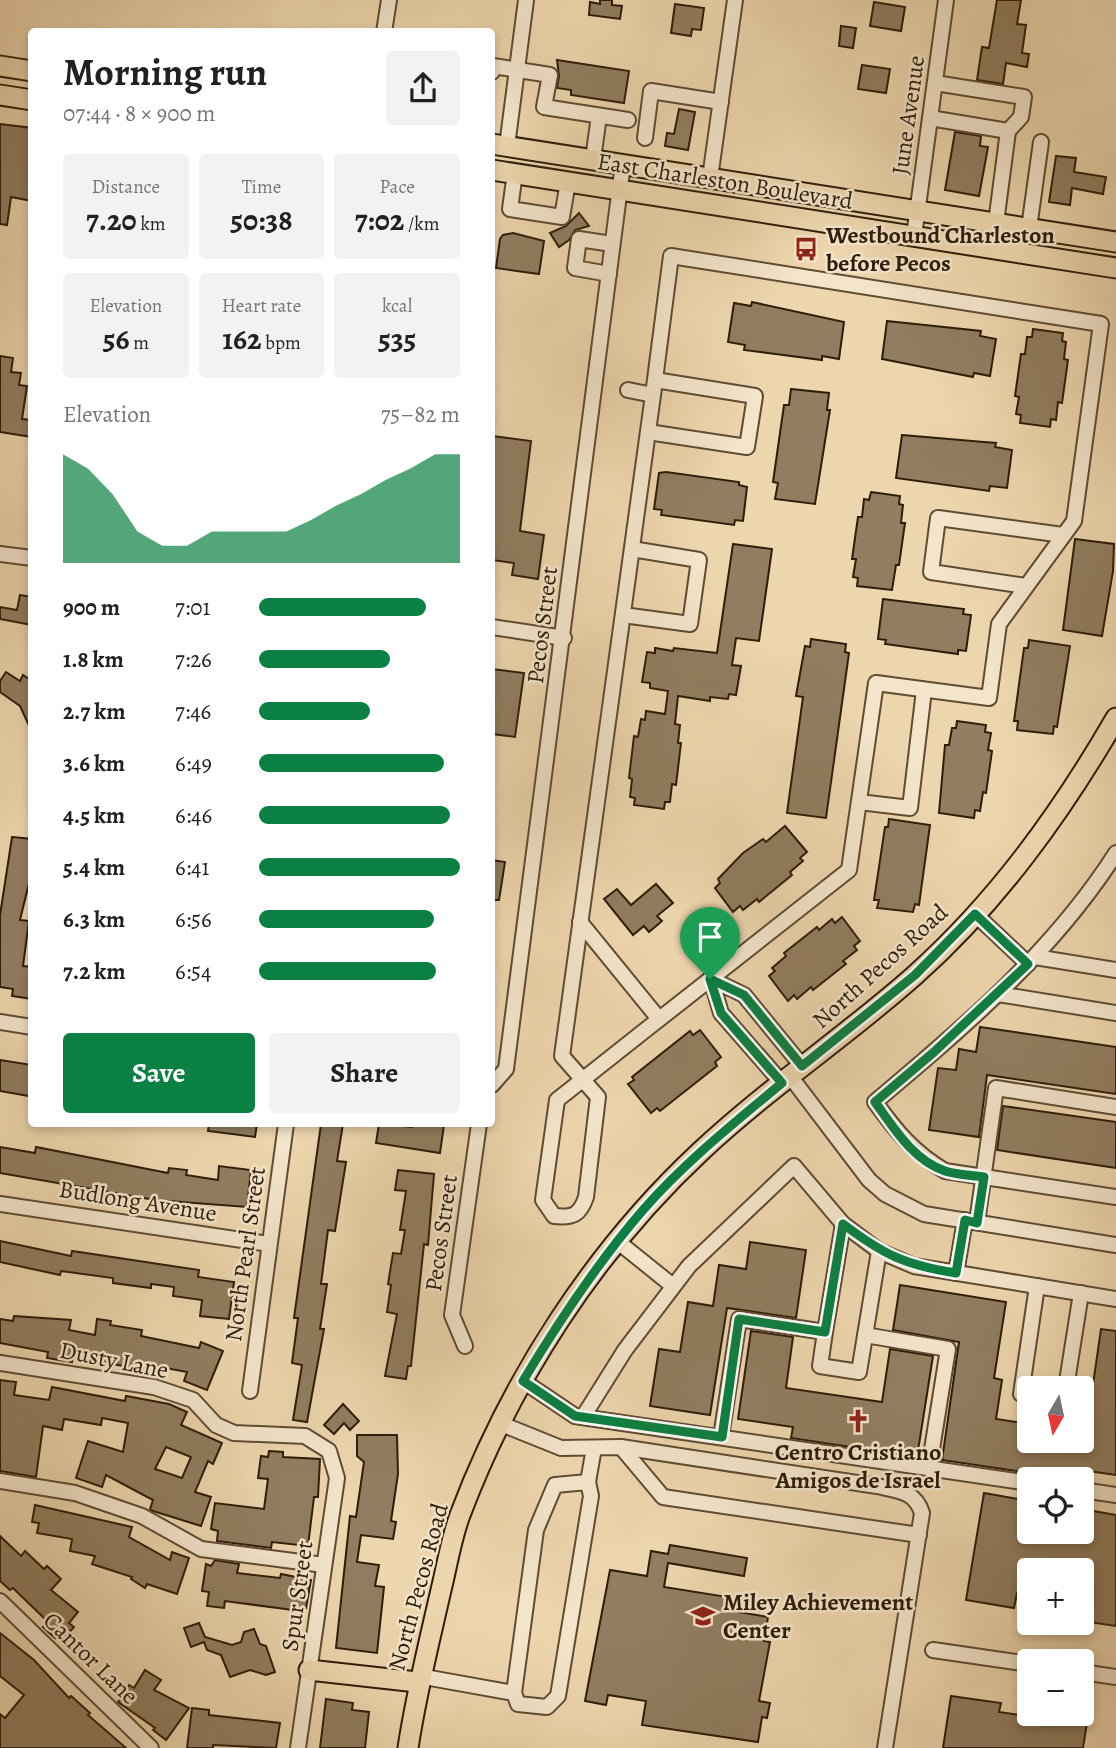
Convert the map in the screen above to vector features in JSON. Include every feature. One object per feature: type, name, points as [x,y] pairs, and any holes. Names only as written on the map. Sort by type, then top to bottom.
[{"type":"main road","points":[[0,66],[28,70]]},
{"type":"main road","points":[[0,95],[28,99]]},
{"type":"main road","name":"East Charleston Boulevard","points":[[500,145],[1116,242]]},
{"type":"main road","name":"East Charleston Boulevard","points":[[495,170],[1116,268]]},
{"type":"main road","name":"North Pecos Road","points":[[408,1748],[418,1679],[459,1518],[499,1423],[552,1331],[617,1241],[644,1209],[702,1150],[915,975],[975,914],[1038,842],[1074,789],[1116,718]]},
{"type":"main road","points":[[309,1670],[418,1679]]},
{"type":"street","points":[[384,28],[388,0]]},
{"type":"street","points":[[500,145],[517,70],[526,0]]},
{"type":"street","points":[[710,178],[735,0]]},
{"type":"street","name":"June Avenue","points":[[914,236],[946,0]]},
{"type":"street","points":[[495,66],[550,75],[544,107],[628,120]]},
{"type":"street","points":[[935,82],[1024,97],[1021,117],[1008,131],[996,223]]},
{"type":"street","points":[[645,138],[651,91],[720,102]]},
{"type":"street","points":[[593,159],[599,116]]},
{"type":"street","points":[[930,118],[1008,131]]},
{"type":"street","points":[[1029,228],[1041,142]]},
{"type":"street","name":"Pecos Street","points":[[495,1082],[506,1069],[564,638],[623,164]]},
{"type":"street","points":[[515,173],[510,209],[562,217],[579,239],[612,244]]},
{"type":"street","points":[[562,217],[568,182]]},
{"type":"street","points":[[579,239],[575,268],[608,274]]},
{"type":"street","points":[[648,432],[562,1056],[582,1079],[598,1097],[586,1197],[581,1211],[570,1217],[554,1216],[543,1200],[557,1100],[582,1079],[849,870],[876,683],[989,698],[999,624],[1074,520],[1101,324],[671,256],[648,432]]},
{"type":"street","points":[[628,390],[654,388],[755,396],[747,447],[648,432]]},
{"type":"street","points":[[1026,586],[931,572],[938,518],[1063,535]]},
{"type":"street","points":[[622,615],[691,624],[699,560],[632,549]]},
{"type":"street","points":[[0,554],[28,558]]},
{"type":"street","points":[[495,628],[564,638]]},
{"type":"street","points":[[859,802],[910,808],[924,690]]},
{"type":"street","points":[[1116,853],[1031,961],[998,994],[875,1102],[902,1139],[920,1157],[945,1171],[1116,1197]]},
{"type":"street","points":[[975,914],[1031,961],[1116,970]]},
{"type":"street","points":[[580,922],[659,1019]]},
{"type":"street","points":[[710,979],[744,995],[792,1075],[869,1180],[886,1194],[924,1214],[1116,1245]]},
{"type":"street","points":[[710,979],[721,1013],[792,1075]]},
{"type":"street","points":[[998,994],[1116,1013]]},
{"type":"street","points":[[0,1022],[28,1026]]},
{"type":"street","points":[[956,1273],[984,1177],[996,1088],[1116,1107]]},
{"type":"street","name":"North Pearl Street","points":[[250,1391],[286,1127]]},
{"type":"street","name":"Pecos Street","points":[[465,1346],[452,1315],[479,1127]]},
{"type":"street","points":[[583,1417],[625,1350],[689,1266],[794,1166],[843,1224],[878,1251],[914,1266],[1116,1299]]},
{"type":"street","name":"Budlong Avenue","points":[[0,1204],[269,1244]]},
{"type":"street","points":[[843,1224],[820,1366],[859,1372],[878,1251]]},
{"type":"street","points":[[617,1241],[673,1286]]},
{"type":"street","points":[[1024,1376],[1037,1286]]},
{"type":"street","points":[[1068,1376],[1081,1293]]},
{"type":"street","points":[[722,1437],[739,1319],[825,1332]]},
{"type":"street","points":[[865,1335],[948,1349],[929,1468]]},
{"type":"street","name":"Dusty Lane","points":[[0,1363],[154,1387],[193,1401],[216,1425],[234,1433],[305,1436],[329,1451]]},
{"type":"street","points":[[523,1381],[575,1416],[1017,1480]]},
{"type":"street","points":[[499,1423],[561,1448],[621,1447],[908,1493],[918,1501],[922,1513],[885,1748]]},
{"type":"street","points":[[621,1447],[663,1497],[919,1535]]},
{"type":"street","points":[[588,1482],[555,1485],[536,1530],[514,1693],[518,1704],[547,1707],[558,1696],[591,1496],[588,1482],[594,1448]]},
{"type":"street","name":"Spur Street","points":[[298,1748],[337,1478],[329,1451]]},
{"type":"street","points":[[0,1481],[75,1493],[142,1516],[201,1549],[324,1565]]},
{"type":"street","points":[[1094,1492],[1116,1495]]},
{"type":"street","name":"Cantor Lane","points":[[0,1601],[151,1748]]},
{"type":"street","points":[[933,1650],[1017,1662]]},
{"type":"street","points":[[1094,1674],[1116,1677]]},
{"type":"street","points":[[418,1679],[514,1693]]},
{"type":"building","points":[[600,0],[612,0],[612,5],[622,6],[620,19],[589,15],[590,2],[600,4]]},
{"type":"building","points":[[997,0],[1021,0],[1017,24],[1026,25],[1022,53],[1029,54],[1027,67],[1006,63],[1003,84],[977,80],[982,47],[989,48]]},
{"type":"building","points":[[874,2],[905,7],[901,31],[870,26]]},
{"type":"building","points":[[675,4],[704,8],[701,30],[692,29],[691,36],[671,33]]},
{"type":"building","points":[[841,26],[856,28],[853,48],[839,46]]},
{"type":"building","points":[[557,60],[629,71],[624,103],[571,95],[571,90],[557,88]]},
{"type":"building","points":[[862,65],[890,69],[886,93],[858,89]]},
{"type":"building","points":[[679,109],[695,112],[688,150],[665,146],[667,133],[674,134]]},
{"type":"building","points":[[0,124],[28,128],[28,200],[11,197],[7,225],[0,224]]},
{"type":"building","points":[[955,132],[981,136],[980,146],[988,147],[979,196],[945,190]]},
{"type":"building","points":[[1056,156],[1076,158],[1074,172],[1106,177],[1103,194],[1072,188],[1070,205],[1049,202]]},
{"type":"building","points":[[579,213],[589,226],[575,230],[569,240],[559,247],[550,233],[566,226]]},
{"type":"building","points":[[513,233],[544,241],[539,274],[496,268],[500,239],[503,235]]},
{"type":"building","points":[[752,302],[844,322],[839,359],[822,356],[822,360],[744,350],[745,345],[728,342],[734,303],[751,306]]},
{"type":"building","points":[[887,321],[981,331],[980,336],[996,339],[990,376],[974,373],[973,377],[882,359]]},
{"type":"building","points":[[1033,329],[1063,333],[1062,341],[1066,342],[1064,359],[1068,360],[1062,403],[1058,402],[1056,420],[1051,419],[1050,427],[1020,423],[1021,415],[1016,414],[1019,397],[1015,396],[1021,354],[1025,354],[1027,337],[1032,337]]},
{"type":"building","points":[[0,356],[13,358],[11,372],[21,373],[19,385],[27,386],[22,419],[28,420],[28,436],[0,432]]},
{"type":"building","points":[[791,389],[829,393],[827,410],[830,410],[815,504],[775,499],[778,483],[773,482],[784,405],[789,405]]},
{"type":"building","points":[[902,435],[996,443],[995,447],[1012,450],[1007,488],[990,486],[989,491],[896,478]]},
{"type":"building","points":[[495,436],[531,441],[520,531],[544,535],[538,579],[512,575],[514,563],[495,560]]},
{"type":"building","points":[[659,473],[739,482],[739,485],[747,487],[743,521],[735,520],[734,525],[661,515],[662,510],[654,509]]},
{"type":"building","points":[[871,492],[900,496],[899,504],[903,505],[901,523],[905,523],[899,565],[896,565],[892,590],[857,586],[858,578],[853,577],[856,559],[852,559],[858,517],[862,517],[864,499],[869,500]]},
{"type":"building","points":[[1075,539],[1114,544],[1113,571],[1102,636],[1063,630]]},
{"type":"building","points":[[733,544],[772,549],[759,641],[736,638],[732,665],[741,666],[736,695],[729,694],[728,699],[710,697],[710,701],[678,696],[675,724],[680,725],[678,743],[681,743],[676,785],[672,784],[670,802],[665,802],[664,809],[634,805],[635,798],[630,797],[632,779],[629,778],[634,736],[638,737],[641,719],[645,720],[646,711],[665,714],[668,691],[650,688],[650,683],[642,682],[647,652],[655,653],[655,648],[673,651],[674,648],[717,653]]},
{"type":"building","points":[[20,595],[28,596],[28,624],[0,619],[0,607],[17,610]]},
{"type":"building","points":[[883,599],[964,609],[963,614],[971,615],[966,651],[958,650],[958,654],[885,644],[886,640],[878,639]]},
{"type":"building","points":[[811,639],[846,644],[845,652],[849,653],[826,818],[787,813],[803,697],[796,696],[805,646],[810,647]]},
{"type":"building","points":[[1029,640],[1070,646],[1057,727],[1054,726],[1053,734],[1017,730],[1018,721],[1014,721],[1024,648],[1028,648]]},
{"type":"building","points":[[495,669],[524,673],[515,737],[495,734]]},
{"type":"building","points":[[6,672],[20,681],[23,675],[28,678],[28,723],[20,706],[0,692],[0,681]]},
{"type":"building","points":[[957,721],[986,725],[985,732],[991,733],[988,750],[992,751],[986,793],[983,792],[980,811],[975,810],[974,818],[939,813],[945,745],[949,745],[952,728],[956,728]]},
{"type":"building","points":[[889,819],[930,825],[919,905],[915,904],[913,912],[877,908],[879,900],[874,900],[885,827],[888,827]]},
{"type":"building","points":[[785,826],[807,852],[800,858],[803,861],[790,872],[792,875],[759,902],[757,899],[743,910],[740,906],[733,912],[715,888],[720,883],[718,879],[743,853],[763,839],[766,842]]},
{"type":"building","points":[[12,837],[28,839],[28,887],[20,920],[28,921],[23,966],[28,967],[28,998],[12,996],[13,989],[0,987],[0,915]]},
{"type":"building","points":[[495,860],[505,862],[499,900],[495,900]]},
{"type":"building","points":[[656,884],[673,903],[657,916],[662,921],[649,932],[644,926],[633,935],[604,899],[617,889],[631,905]]},
{"type":"building","points":[[842,917],[860,941],[854,946],[857,950],[843,961],[846,964],[813,990],[811,987],[797,999],[794,995],[788,1001],[769,976],[775,971],[772,968],[786,956],[784,953],[817,927],[819,930],[832,919],[835,923]]},
{"type":"building","points":[[980,1027],[1116,1047],[1116,1094],[987,1075],[979,1137],[929,1130],[938,1068],[956,1070],[959,1049],[976,1052]]},
{"type":"building","points":[[700,1030],[721,1057],[715,1062],[717,1066],[660,1111],[657,1108],[651,1113],[628,1084],[634,1080],[632,1077],[690,1031],[693,1035]]},
{"type":"building","points":[[0,1060],[28,1064],[28,1096],[0,1091]]},
{"type":"building","points":[[1003,1106],[1116,1122],[1116,1168],[997,1150]]},
{"type":"building","points":[[209,1127],[257,1127],[255,1137],[208,1131]]},
{"type":"building","points":[[321,1127],[343,1127],[337,1161],[346,1162],[335,1231],[328,1230],[321,1284],[327,1284],[320,1329],[324,1329],[307,1422],[293,1420],[302,1365],[292,1363],[298,1318],[294,1318]]},
{"type":"building","points":[[379,1127],[444,1127],[440,1153],[376,1143]]},
{"type":"building","points":[[0,1147],[35,1153],[36,1147],[168,1173],[169,1168],[187,1170],[186,1175],[218,1180],[219,1166],[251,1170],[247,1207],[155,1200],[0,1173]]},
{"type":"building","points":[[398,1170],[434,1174],[428,1245],[424,1244],[411,1366],[408,1366],[406,1379],[385,1376],[397,1314],[387,1312],[391,1285],[388,1284],[393,1253],[401,1254],[405,1230],[400,1230],[406,1191],[395,1190]]},
{"type":"building","points":[[0,1241],[71,1256],[72,1251],[199,1270],[198,1277],[234,1282],[229,1319],[200,1316],[202,1300],[173,1296],[174,1287],[151,1284],[151,1288],[113,1283],[113,1278],[61,1271],[60,1275],[0,1262]]},
{"type":"building","points":[[750,1242],[806,1250],[796,1318],[727,1308],[710,1415],[650,1406],[659,1349],[680,1352],[688,1302],[713,1306],[719,1265],[746,1269]]},
{"type":"building","points":[[900,1285],[1006,1302],[994,1378],[1002,1380],[996,1419],[1017,1422],[1017,1453],[1094,1453],[1094,1378],[1101,1329],[1116,1331],[1116,1475],[1094,1472],[1094,1467],[1017,1467],[1017,1471],[942,1460],[959,1342],[893,1330]]},
{"type":"building","points":[[14,1316],[71,1320],[69,1330],[95,1335],[97,1319],[111,1321],[110,1325],[142,1330],[141,1336],[199,1348],[201,1342],[223,1351],[207,1390],[184,1381],[187,1372],[144,1364],[143,1370],[73,1356],[72,1362],[47,1358],[48,1352],[0,1343],[0,1319],[13,1321]]},
{"type":"building","name":"Centro Cristiano Amigos de Israel","points":[[751,1331],[793,1337],[786,1388],[882,1402],[890,1349],[933,1356],[917,1457],[791,1438],[793,1427],[738,1419]]},
{"type":"building","points":[[0,1380],[16,1382],[14,1395],[49,1400],[52,1387],[125,1401],[126,1396],[169,1404],[187,1412],[181,1425],[222,1443],[213,1464],[208,1461],[195,1492],[211,1497],[201,1526],[153,1511],[150,1509],[153,1500],[106,1475],[102,1487],[76,1478],[88,1441],[123,1452],[128,1423],[102,1418],[101,1425],[64,1419],[62,1430],[43,1426],[36,1477],[0,1471]],"holes":[[[166,1447],[191,1457],[182,1478],[155,1469]]]},
{"type":"building","points":[[343,1404],[359,1421],[350,1430],[344,1423],[334,1434],[324,1425]]},
{"type":"building","points":[[357,1435],[397,1435],[398,1474],[391,1521],[396,1522],[393,1539],[361,1535],[357,1562],[379,1565],[375,1586],[384,1587],[377,1653],[336,1648],[350,1516],[356,1517],[364,1462],[357,1456]]},
{"type":"building","points":[[269,1451],[283,1452],[283,1457],[320,1459],[318,1497],[314,1497],[308,1546],[272,1542],[271,1548],[217,1541],[218,1531],[211,1529],[215,1503],[264,1509],[268,1479],[258,1478],[261,1456],[268,1457]]},
{"type":"building","points":[[984,1493],[1017,1499],[1017,1544],[1094,1544],[1094,1511],[1116,1515],[1116,1626],[1094,1623],[1094,1558],[1017,1558],[1014,1608],[966,1600]]},
{"type":"building","points":[[35,1505],[132,1527],[129,1537],[170,1560],[172,1552],[189,1558],[177,1594],[147,1584],[145,1588],[131,1579],[132,1577],[92,1564],[95,1556],[70,1551],[72,1539],[37,1533],[39,1523],[32,1522]]},
{"type":"building","points":[[0,1536],[21,1556],[25,1551],[44,1569],[47,1566],[61,1579],[51,1590],[78,1612],[69,1623],[74,1627],[66,1636],[60,1632],[55,1638],[43,1627],[47,1621],[13,1588],[10,1590],[0,1581]]},
{"type":"building","points":[[670,1545],[747,1558],[744,1576],[668,1563],[664,1587],[740,1599],[738,1612],[768,1617],[764,1641],[770,1642],[759,1701],[770,1703],[767,1718],[762,1717],[758,1742],[642,1725],[646,1701],[608,1695],[606,1705],[585,1701],[610,1570],[647,1576],[651,1551],[668,1554]]},
{"type":"building","points":[[215,1560],[239,1564],[237,1573],[280,1578],[281,1574],[311,1580],[306,1608],[301,1607],[300,1611],[225,1601],[224,1608],[207,1606],[209,1592],[202,1591],[206,1564],[211,1566]]},
{"type":"building","points":[[199,1623],[205,1637],[232,1645],[241,1642],[244,1632],[254,1629],[260,1644],[266,1646],[275,1672],[266,1675],[250,1670],[230,1677],[221,1655],[207,1650],[204,1642],[191,1647],[184,1628]]},
{"type":"building","points":[[0,1633],[34,1660],[69,1698],[71,1696],[90,1713],[88,1715],[126,1748],[0,1748],[0,1714],[5,1718],[24,1695],[0,1676]]},
{"type":"building","points":[[145,1670],[161,1680],[154,1690],[189,1708],[166,1740],[153,1730],[155,1728],[118,1702],[129,1685],[134,1688]]},
{"type":"building","points":[[951,1696],[1001,1703],[999,1712],[1017,1715],[1017,1726],[1086,1726],[1083,1748],[943,1748]]},
{"type":"building","points":[[326,1699],[353,1703],[352,1710],[369,1712],[365,1748],[320,1748]]},
{"type":"building","points":[[192,1708],[209,1710],[209,1715],[280,1723],[276,1748],[213,1745],[213,1748],[187,1748]]},
{"type":"place","name":"Westbound Charleston before Pecos","points":[[806,249]]},
{"type":"place","name":"Centro Cristiano Amigos de Israel","points":[[858,1421]]},
{"type":"place","name":"Miley Achievement Center","points":[[703,1616]]},
{"type":"route","points":[[975,914],[1028,964],[1005,988],[875,1102],[902,1139],[920,1157],[945,1171],[984,1177],[977,1223],[965,1220],[956,1273],[914,1266],[878,1251],[843,1224],[825,1332],[739,1319],[722,1437],[575,1416],[523,1381],[552,1331],[611,1249],[644,1209],[702,1150],[782,1083],[721,1013],[710,979],[744,995],[802,1066],[915,975],[975,914]]}]
